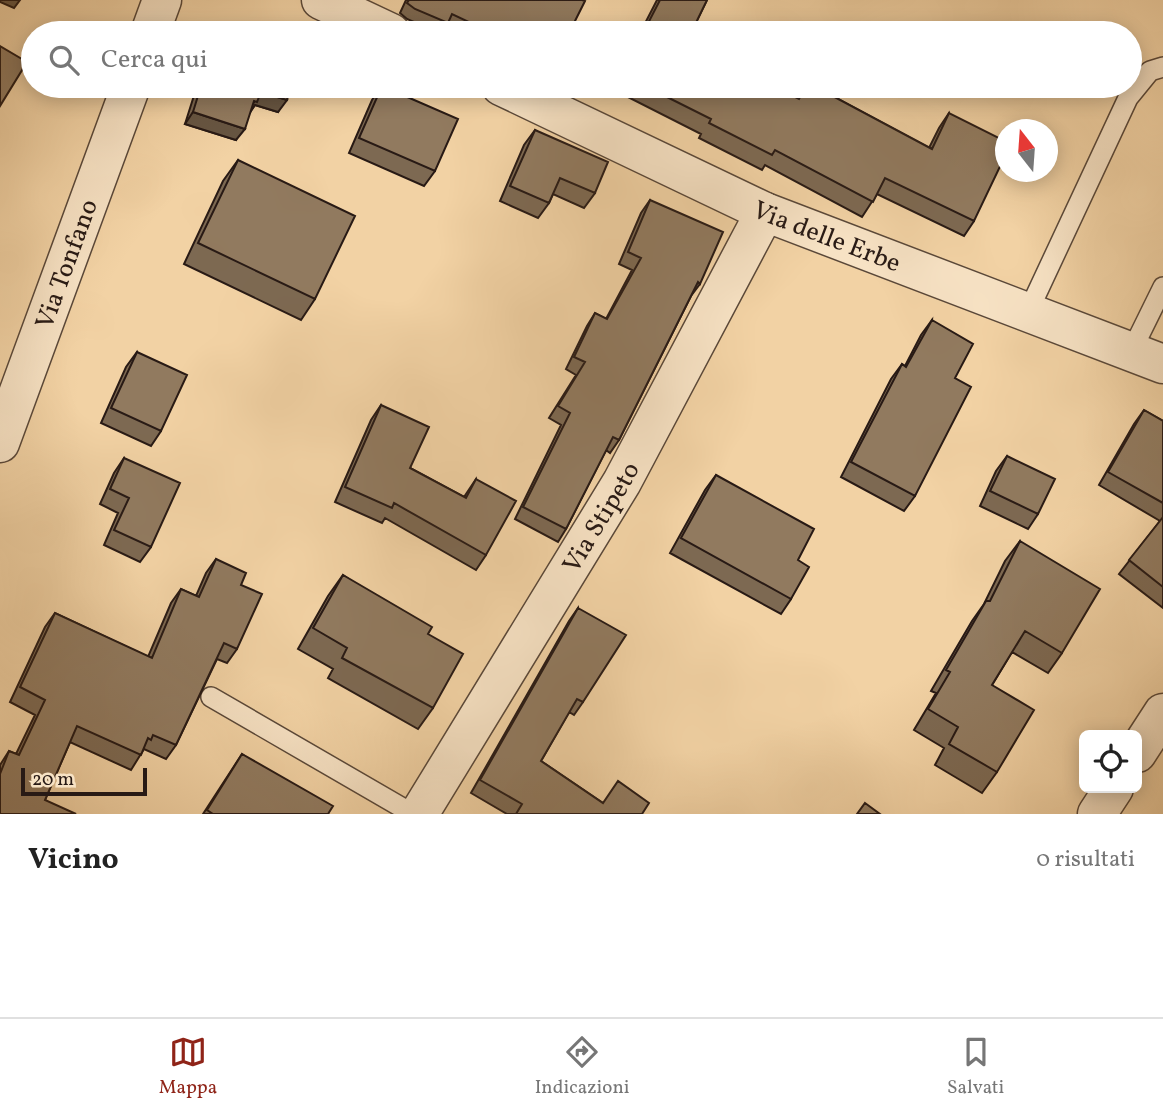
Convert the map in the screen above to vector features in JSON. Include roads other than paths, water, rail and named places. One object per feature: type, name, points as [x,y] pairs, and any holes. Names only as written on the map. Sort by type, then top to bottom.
[{"type":"street","points":[[154,21],[162,0]]},
{"type":"street","points":[[321,0],[366,21]]},
{"type":"street","name":"Via Tonfano","points":[[0,443],[127,98]]},
{"type":"street","name":"Via delle Erbe","points":[[526,98],[765,212],[1147,358]]},
{"type":"street","name":"Via Stipeto","points":[[419,814],[622,482],[765,212]]},
{"type":"street","points":[[1142,745],[1163,713]]},
{"type":"street","points":[[1097,814],[1111,793]]},
{"type":"lane","points":[[1142,81],[1150,71],[1163,67]]},
{"type":"lane","points":[[1028,312],[1128,98]]},
{"type":"lane","points":[[1147,358],[1163,287]]},
{"type":"lane","points":[[211,697],[413,814]]}]
